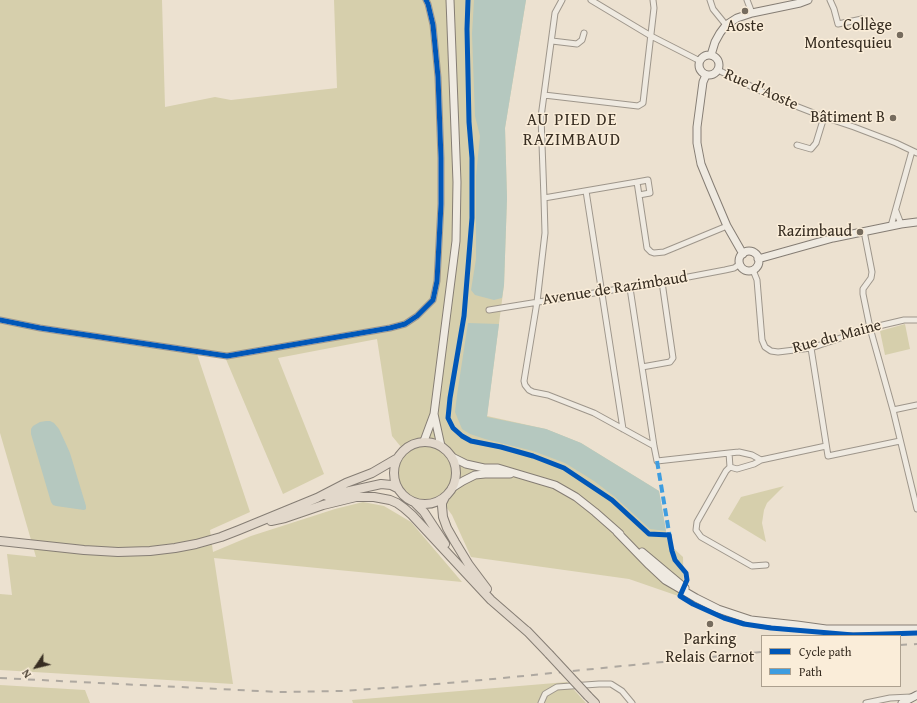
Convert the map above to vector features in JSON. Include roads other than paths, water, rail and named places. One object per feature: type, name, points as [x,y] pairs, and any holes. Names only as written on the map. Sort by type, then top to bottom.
[{"type":"main road","points":[[424,441],[434,414],[456,242],[457,182],[450,0]]},
{"type":"main road","points":[[711,55],[715,42],[726,25],[738,18],[752,13],[808,0]]},
{"type":"main road","points":[[711,55],[718,61],[719,67],[716,72],[711,75],[706,75],[700,71],[699,64],[704,56],[711,55]]},
{"type":"main road","points":[[706,75],[703,82],[697,127],[697,143],[701,164],[727,226],[743,254]]},
{"type":"main road","points":[[758,259],[833,238],[917,222]]},
{"type":"main road","points":[[749,252],[755,254],[758,259],[757,267],[753,270],[746,271],[740,264],[740,258],[743,254],[749,252]]},
{"type":"main road","points":[[434,414],[441,446]]},
{"type":"main road","points":[[397,488],[393,473],[394,466],[401,452],[408,446],[424,441],[433,442],[441,446],[449,453],[452,457],[456,471],[455,481],[452,488],[442,503],[443,517],[455,542],[488,590]]},
{"type":"main road","points":[[452,457],[466,464],[484,468],[498,468],[555,485],[576,497],[595,512],[666,580],[718,609],[751,620],[826,629],[917,629]]},
{"type":"main road","points":[[0,541],[118,552],[175,548],[196,544],[240,530],[317,498],[396,460]]},
{"type":"main road","points":[[452,488],[475,475],[518,474]]},
{"type":"main road","points":[[317,498],[381,484],[391,485],[397,488],[409,500],[424,504],[430,504],[441,500],[446,496]]},
{"type":"main road","points":[[240,530],[285,518],[323,505],[356,497],[374,497],[390,500],[404,508],[412,515],[491,600],[529,634]]},
{"type":"main road","points":[[415,502],[424,512],[442,540],[467,570],[488,590],[595,703]]},
{"type":"main road","points":[[902,703],[914,696]]},
{"type":"street","points":[[0,320],[47,330],[227,356],[390,328],[405,324],[417,316],[433,300],[437,281],[441,204],[442,158],[436,62],[433,25],[426,0]]},
{"type":"street","points":[[562,0],[555,13],[541,117],[545,233],[538,302],[524,381],[529,390],[548,395],[594,413],[654,446]]},
{"type":"street","points":[[591,0],[651,36],[700,61]]},
{"type":"street","points":[[544,95],[638,106],[642,103],[654,8],[653,0]]},
{"type":"street","points":[[710,0],[713,9],[726,25]]},
{"type":"street","points":[[747,0],[752,13]]},
{"type":"street","points":[[830,0],[838,24],[862,19]]},
{"type":"street","points":[[552,41],[576,44],[582,40],[584,33]]},
{"type":"street","name":"Rue d'Aoste","points":[[718,70],[775,98],[896,143],[915,152]]},
{"type":"street","points":[[797,144],[811,149],[816,143],[824,117]]},
{"type":"street","points":[[891,226],[915,152]]},
{"type":"street","points":[[544,198],[648,180],[650,193],[639,195]]},
{"type":"street","points":[[637,182],[647,248],[651,252],[664,252],[727,226]]},
{"type":"street","points":[[586,191],[623,429]]},
{"type":"street","points":[[896,211],[901,224]]},
{"type":"street","points":[[864,231],[872,272],[871,278],[863,290],[863,294],[870,328],[893,410],[917,509]]},
{"type":"street","name":"Avenue de Razimbaud","points":[[489,310],[630,288],[725,270],[734,268],[740,264]]},
{"type":"street","name":"Rue du Maine","points":[[753,270],[757,280],[762,340],[765,347],[771,351],[778,352],[811,348],[870,328],[904,320],[917,320]]},
{"type":"street","points":[[642,367],[670,362],[673,358],[662,282]]},
{"type":"street","points":[[630,288],[657,461],[739,452],[752,455],[761,460]]},
{"type":"street","points":[[811,348],[828,456],[900,441]]},
{"type":"street","points":[[893,410],[917,405]]},
{"type":"street","points":[[730,467],[737,469],[754,464],[761,460],[826,446]]},
{"type":"street","points":[[729,453],[730,467],[726,471],[697,522],[696,530],[701,537],[752,566],[766,565]]},
{"type":"street","points":[[540,703],[545,694],[557,687],[611,684],[622,691],[632,703]]},
{"type":"street","points":[[866,703],[890,698],[914,696]]},
{"type":"railway","points":[[901,645],[917,644]]},
{"type":"railway","points":[[0,678],[279,692],[343,691],[493,679],[761,652]]},
{"type":"place","name":"Aoste","points":[[745,11]]},
{"type":"place","name":"Collège Montesquieu","points":[[900,35]]},
{"type":"place","name":"Bâtiment B","points":[[893,118]]},
{"type":"place","name":"Razimbaud","points":[[860,232]]},
{"type":"place","name":"Parking Relais Carnot","points":[[710,624]]},
{"type":"district","name":"AU PIED DE RAZIMBAUD","points":[[572,131]]}]
